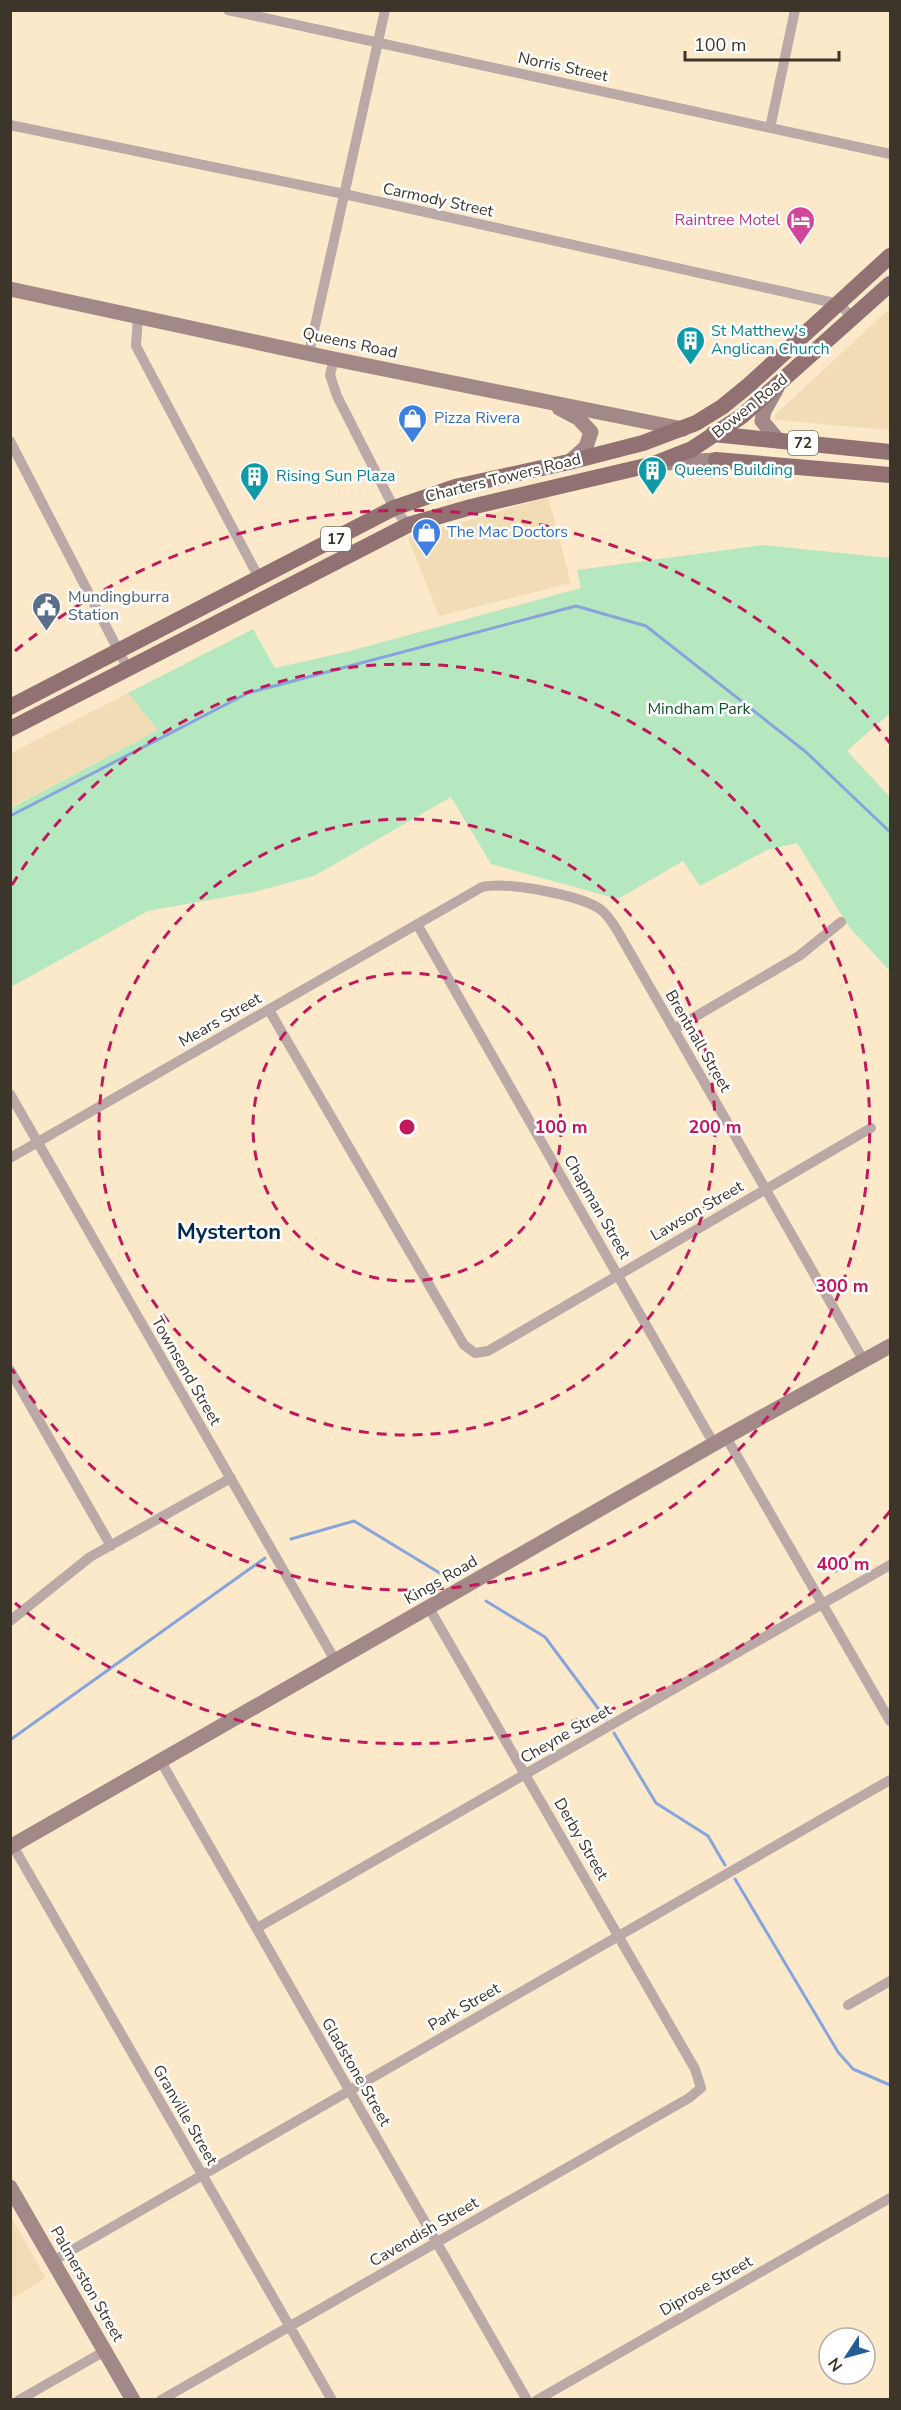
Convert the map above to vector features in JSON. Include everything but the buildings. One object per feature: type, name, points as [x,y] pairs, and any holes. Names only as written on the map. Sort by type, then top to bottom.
[{"type":"main road","name":"Bowen Road","points":[[683,429],[708,417],[736,395],[891,256]]},
{"type":"main road","name":"Bowen Road","points":[[654,464],[681,454],[716,435],[780,383],[891,284]]},
{"type":"main road","name":"Queens Road","points":[[10,289],[334,359],[683,429]]},
{"type":"main road","points":[[780,383],[762,416],[764,426],[780,441]]},
{"type":"main road","points":[[540,399],[578,418],[589,428],[592,435],[589,444],[569,462]]},
{"type":"main road","points":[[683,429],[716,435]]},
{"type":"main road","name":"Charters Towers Road","points":[[10,707],[260,580],[394,508],[455,487],[569,462],[683,429]]},
{"type":"main road","name":"72","points":[[716,435],[891,452]]},
{"type":"main road","points":[[654,464],[716,460]]},
{"type":"main road","name":"72","points":[[716,460],[891,475]]},
{"type":"main road","name":"Charters Towers Road","points":[[10,729],[408,525],[471,507],[654,464]]},
{"type":"main road","name":"Kings Road","points":[[12,1846],[720,1440],[891,1346]]},
{"type":"main road","name":"Palmerston Street","points":[[11,2190],[133,2400]]},
{"type":"street","name":"Norris Street","points":[[228,10],[891,154]]},
{"type":"street","points":[[309,353],[385,10]]},
{"type":"street","points":[[770,128],[795,10]]},
{"type":"street","name":"Carmody Street","points":[[10,125],[344,194],[839,304]]},
{"type":"street","points":[[839,304],[853,318]]},
{"type":"street","points":[[138,316],[136,346],[260,580]]},
{"type":"street","points":[[334,359],[330,375],[337,396],[394,508],[408,525]]},
{"type":"street","points":[[10,441],[128,669]]},
{"type":"street","name":"Brentnall Street","points":[[417,924],[473,891],[493,884],[514,885],[591,904],[610,918],[864,1361]]},
{"type":"street","points":[[674,1029],[799,956],[841,921]]},
{"type":"street","name":"Mears Street","points":[[10,1158],[417,924]]},
{"type":"street","name":"Chapman Street","points":[[417,924],[618,1275],[823,1604],[891,1721]]},
{"type":"street","name":"Lawson Street","points":[[269,1010],[464,1345],[475,1353],[488,1351],[871,1128]]},
{"type":"street","name":"Townsend Street","points":[[10,1094],[336,1662]]},
{"type":"street","points":[[12,1377],[111,1546]]},
{"type":"street","points":[[10,1622],[90,1557],[231,1478]]},
{"type":"street","name":"Cheyne Street","points":[[257,1928],[891,1565]]},
{"type":"street","name":"Derby Street","points":[[429,1608],[695,2068],[701,2088]]},
{"type":"street","name":"Gladstone Street","points":[[160,1760],[527,2400]]},
{"type":"street","name":"Park Street","points":[[53,2261],[891,1780]]},
{"type":"street","name":"Granville Street","points":[[12,1846],[332,2400]]},
{"type":"street","points":[[848,2006],[891,1981]]},
{"type":"street","name":"Cavendish Street","points":[[161,2400],[689,2098],[701,2088]]},
{"type":"street","name":"Diprose Street","points":[[537,2400],[891,2198]]},
{"type":"street","points":[[19,2400],[105,2351]]},
{"type":"shaded area","points":[[890,308],[890,430],[775,420],[775,415]]},
{"type":"shaded area","points":[[548,497],[571,583],[439,616],[408,538]]},
{"type":"shaded area","points":[[128,693],[158,730],[11,807],[11,753]]},
{"type":"shaded area","points":[[11,2217],[46,2278],[10,2299]]},
{"type":"green space","name":"Mindham Park","points":[[763,545],[890,558],[890,713],[847,751],[890,797],[890,971],[849,927],[797,843],[767,850],[700,886],[683,861],[618,899],[491,864],[451,797],[314,876],[254,892],[148,911],[11,987],[11,808],[158,730],[128,693],[253,629],[275,668],[350,651],[581,588],[577,570]]},
{"type":"waterway","points":[[10,816],[248,693],[576,606],[646,626],[806,752],[890,832]]},
{"type":"waterway","points":[[291,1539],[354,1521],[443,1575]]},
{"type":"waterway","points":[[10,1740],[265,1558]]},
{"type":"waterway","points":[[486,1601],[545,1637],[606,1719]]},
{"type":"waterway","points":[[614,1733],[656,1803],[708,1836],[725,1865]]},
{"type":"waterway","points":[[735,1879],[838,2052],[853,2069],[890,2085]]},
{"type":"place","name":"Raintree Motel","points":[[801,246]]},
{"type":"place","name":"St Matthew's Anglican Church","points":[[690,366]]},
{"type":"place","name":"Pizza Rivera","points":[[413,444]]},
{"type":"place","name":"Queens Building","points":[[653,496]]},
{"type":"place","name":"Rising Sun Plaza","points":[[255,502]]},
{"type":"place","name":"The Mac Doctors","points":[[426,558]]},
{"type":"place","name":"Mundingburra Station","points":[[47,632]]},
{"type":"district","name":"Mysterton","points":[[229,1232]]}]
